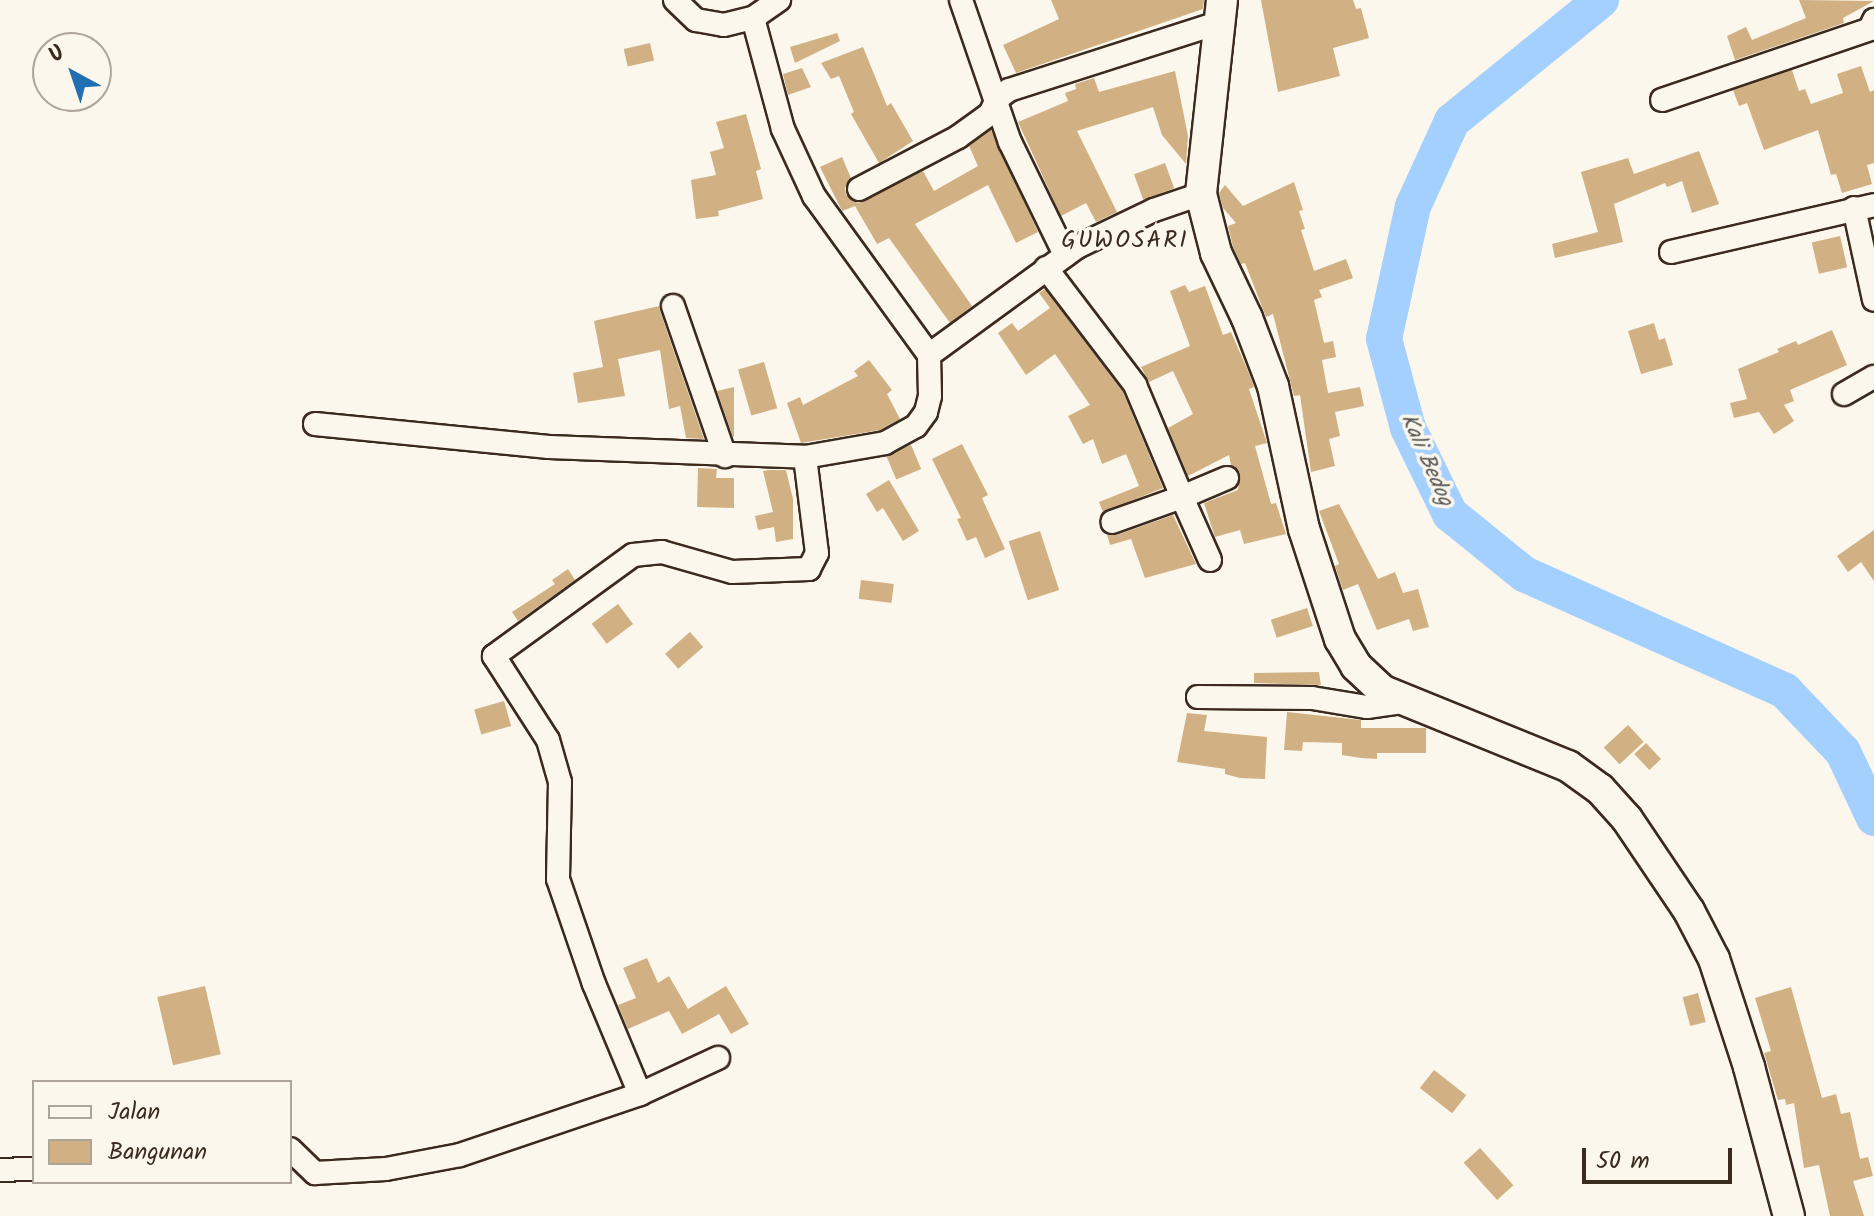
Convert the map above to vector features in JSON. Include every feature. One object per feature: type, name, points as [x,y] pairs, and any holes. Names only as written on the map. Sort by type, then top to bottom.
[{"type":"main road","points":[[1220,11],[1201,194],[1213,244],[1247,318],[1273,386],[1304,529],[1334,625],[1362,672],[1404,702],[1490,731],[1568,766],[1600,789],[1627,819],[1689,911],[1714,959],[1749,1067],[1789,1216]]},
{"type":"street","points":[[675,0],[696,20],[724,25],[753,18],[779,0]]},
{"type":"street","points":[[961,0],[1010,142],[1065,255]]},
{"type":"street","points":[[859,189],[958,137],[990,114],[997,99],[1009,90],[1220,11]]},
{"type":"street","points":[[315,424],[549,447],[805,457],[885,443],[916,426],[926,412],[930,396],[929,355],[814,196],[783,129],[753,18]]},
{"type":"street","points":[[1662,100],[1873,29]]},
{"type":"street","points":[[929,355],[1065,255],[1142,215],[1201,194]]},
{"type":"street","points":[[1671,252],[1864,206],[1874,300]]},
{"type":"street","points":[[1046,268],[1108,345],[1135,385],[1210,560]]},
{"type":"street","points":[[673,306],[725,456]]},
{"type":"street","points":[[1844,394],[1874,377]]},
{"type":"street","points":[[640,1094],[594,984],[558,879],[560,782],[548,740],[494,656],[633,555],[662,552],[732,572],[809,569],[817,553],[805,457]]},
{"type":"street","points":[[1112,522],[1227,478]]},
{"type":"street","points":[[1198,697],[1312,698],[1367,707],[1404,702]]},
{"type":"street","points":[[292,1151],[315,1173],[386,1169],[460,1155],[640,1094],[718,1058]]},
{"type":"street","points":[[0,1170],[32,1169]]},
{"type":"building","points":[[1051,0],[1204,0],[1203,9],[1016,73],[1003,45],[1059,19]]},
{"type":"building","points":[[1261,0],[1353,0],[1356,9],[1361,8],[1369,38],[1333,48],[1340,76],[1278,92]]},
{"type":"building","points":[[1799,0],[1874,1],[1843,18],[1844,23],[1735,60],[1727,36],[1746,27],[1752,40],[1806,18]]},
{"type":"building","points":[[837,33],[840,41],[795,63],[790,47]]},
{"type":"building","points":[[650,43],[654,61],[628,67],[624,49]]},
{"type":"building","points":[[863,47],[887,106],[891,103],[913,141],[879,163],[851,114],[854,112],[839,76],[831,79],[821,63]]},
{"type":"building","points":[[1861,66],[1870,92],[1874,90],[1874,163],[1867,165],[1872,184],[1842,193],[1836,174],[1831,175],[1818,130],[1764,150],[1747,103],[1739,106],[1733,90],[1792,70],[1799,91],[1805,89],[1811,104],[1843,93],[1837,74]]},
{"type":"building","points":[[802,68],[811,87],[788,95],[783,74]]},
{"type":"building","points":[[1175,71],[1188,136],[1186,164],[1162,135],[1153,107],[1077,131],[1117,212],[1096,222],[1086,203],[1061,216],[1018,122],[1068,101],[1065,93],[1076,89],[1075,84],[1094,78],[1099,92]]},
{"type":"building","points":[[746,114],[761,169],[756,171],[763,199],[718,211],[719,216],[696,219],[691,180],[716,175],[710,152],[724,148],[716,122]]},
{"type":"building","points":[[991,130],[1038,232],[1016,243],[988,185],[915,224],[972,306],[950,323],[889,238],[877,244],[855,206],[842,211],[820,167],[842,157],[851,178],[845,188],[846,195],[858,203],[923,171],[934,191],[978,166],[969,146]]},
{"type":"building","points":[[1699,151],[1719,204],[1692,213],[1682,181],[1667,187],[1665,183],[1614,204],[1623,242],[1555,258],[1552,244],[1598,232],[1581,172],[1628,158],[1634,174]]},
{"type":"building","points":[[1165,163],[1174,188],[1143,200],[1134,174]]},
{"type":"building","points":[[1294,182],[1303,210],[1299,211],[1305,229],[1301,230],[1314,271],[1346,259],[1353,278],[1319,290],[1322,297],[1314,300],[1324,343],[1333,341],[1336,357],[1322,360],[1328,393],[1360,387],[1364,406],[1335,412],[1340,436],[1329,439],[1335,466],[1311,472],[1300,395],[1294,396],[1273,314],[1266,317],[1245,263],[1241,264],[1233,247],[1228,226],[1236,223],[1223,208],[1219,193],[1225,185],[1243,206]]},
{"type":"building","points":[[1840,236],[1847,267],[1819,274],[1812,243]]},
{"type":"building","points":[[1185,285],[1189,292],[1205,286],[1223,335],[1231,332],[1248,371],[1254,387],[1249,389],[1267,443],[1255,446],[1271,504],[1276,503],[1286,534],[1244,544],[1240,530],[1215,537],[1204,503],[1238,490],[1240,472],[1231,465],[1229,455],[1188,476],[1168,428],[1193,414],[1173,371],[1149,382],[1141,367],[1190,346],[1170,291]]},
{"type":"building","points":[[1045,289],[1123,392],[1163,488],[1103,512],[1099,502],[1139,486],[1126,454],[1102,464],[1093,439],[1083,444],[1068,416],[1090,405],[1055,354],[1026,375],[998,333],[1012,323],[1018,331],[1050,308],[1039,293]]},
{"type":"building","points":[[659,306],[704,439],[686,438],[680,406],[669,409],[660,350],[618,359],[625,396],[578,403],[573,373],[603,367],[594,321]]},
{"type":"building","points":[[1654,323],[1659,340],[1665,338],[1673,365],[1641,374],[1628,331]]},
{"type":"building","points":[[1832,330],[1847,365],[1790,390],[1794,401],[1784,405],[1794,421],[1774,434],[1759,412],[1734,418],[1730,403],[1747,399],[1738,369],[1779,352],[1777,349],[1796,341],[1798,345]]},
{"type":"building","points":[[869,360],[892,390],[887,394],[900,419],[880,430],[801,443],[787,403],[800,397],[803,405],[858,376],[854,371]]},
{"type":"building","points":[[764,362],[777,408],[751,416],[738,369]]},
{"type":"building","points":[[734,387],[734,436],[733,437],[717,391]]},
{"type":"building","points":[[962,444],[988,495],[982,498],[1005,549],[985,558],[976,537],[967,541],[957,519],[961,518],[932,459]]},
{"type":"building","points":[[911,445],[921,469],[896,479],[886,456]]},
{"type":"building","points":[[698,468],[717,469],[716,478],[734,478],[734,508],[697,507]]},
{"type":"building","points":[[786,470],[793,499],[793,539],[776,542],[774,527],[758,530],[755,516],[773,512],[763,471]]},
{"type":"building","points":[[889,480],[919,531],[903,541],[883,508],[877,512],[866,494]]},
{"type":"building","points":[[1339,504],[1378,579],[1395,572],[1403,593],[1418,589],[1429,627],[1413,631],[1409,619],[1377,630],[1358,584],[1343,590],[1335,566],[1339,564],[1319,511]]},
{"type":"building","points":[[1173,515],[1196,564],[1145,578],[1131,539],[1110,545],[1107,535],[1117,535]]},
{"type":"building","points":[[1874,530],[1874,581],[1861,562],[1848,572],[1837,556]]},
{"type":"building","points":[[1040,531],[1059,590],[1028,600],[1009,541]]},
{"type":"building","points":[[568,569],[575,580],[518,621],[512,612],[555,584],[552,580]]},
{"type":"building","points":[[861,580],[894,584],[891,603],[859,599]]},
{"type":"building","points":[[618,604],[633,624],[607,644],[592,624]]},
{"type":"building","points":[[1307,608],[1313,626],[1277,638],[1271,620]]},
{"type":"building","points":[[690,632],[703,647],[678,669],[665,654]]},
{"type":"building","points":[[1319,672],[1321,685],[1254,683],[1254,673]]},
{"type":"building","points":[[504,701],[511,726],[481,735],[474,710]]},
{"type":"building","points":[[1287,712],[1361,720],[1361,728],[1426,728],[1426,753],[1377,753],[1377,759],[1361,758],[1342,755],[1342,743],[1303,742],[1302,751],[1284,750]]},
{"type":"building","points":[[1187,713],[1207,715],[1204,731],[1267,737],[1265,779],[1240,778],[1225,774],[1225,769],[1177,762]]},
{"type":"building","points":[[1628,725],[1644,742],[1620,764],[1604,748]]},
{"type":"building","points":[[1646,743],[1661,759],[1649,770],[1634,754]]},
{"type":"building","points":[[647,958],[658,983],[669,976],[688,1009],[726,986],[749,1024],[731,1034],[719,1014],[682,1034],[669,1011],[628,1029],[618,1005],[636,998],[623,968]]},
{"type":"building","points":[[205,986],[221,1054],[173,1065],[157,997]]},
{"type":"building","points":[[1791,987],[1822,1098],[1836,1094],[1841,1114],[1850,1112],[1860,1159],[1868,1157],[1873,1176],[1853,1181],[1864,1216],[1830,1216],[1819,1165],[1804,1168],[1794,1103],[1786,1105],[1785,1099],[1778,1100],[1764,1053],[1771,1051],[1755,998]]},
{"type":"building","points":[[1698,993],[1706,1022],[1690,1026],[1683,997]]},
{"type":"building","points":[[1434,1070],[1466,1095],[1452,1113],[1420,1088]]},
{"type":"building","points":[[1480,1148],[1513,1185],[1497,1200],[1464,1163]]},
{"type":"waterway","name":"Kali Bedog","points":[[1601,0],[1452,121],[1413,206],[1384,339],[1408,428],[1450,514],[1524,574],[1785,691],[1843,752],[1874,818]]},
{"type":"district","name":"GUWOSARI","points":[[1125,241]]}]
